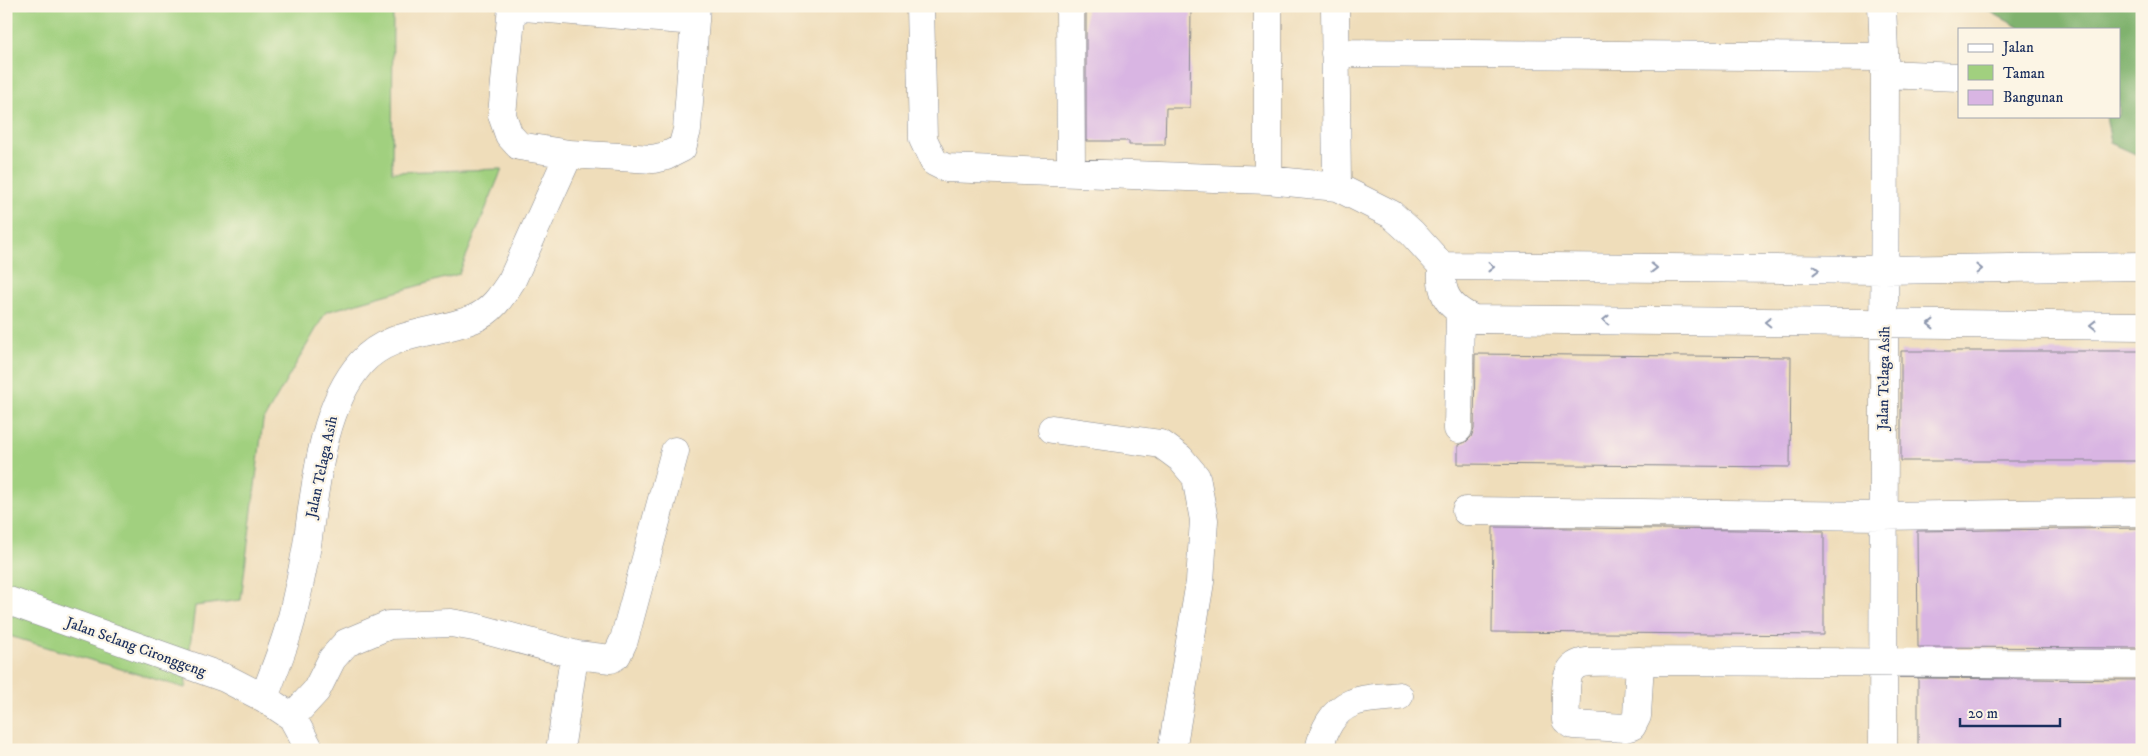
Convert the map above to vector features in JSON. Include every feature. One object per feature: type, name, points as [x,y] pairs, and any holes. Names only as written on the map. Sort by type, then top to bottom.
[{"type":"street","points":[[512,6],[696,14],[687,130],[682,148],[666,156],[652,159],[569,154],[519,146],[508,135],[502,115],[512,6]]},
{"type":"street","points":[[920,6],[923,139],[934,162],[946,168],[1268,180],[1337,187],[1391,214],[1412,233],[1442,266],[1442,288],[1449,299],[1460,313],[1474,319],[2142,326]]},
{"type":"street","points":[[1070,6],[1071,172]]},
{"type":"street","points":[[1268,6],[1268,180]]},
{"type":"street","points":[[1334,6],[1337,187]]},
{"type":"street","name":"Jalan Telaga Asih","points":[[1882,6],[1885,324],[1883,750]]},
{"type":"street","points":[[1334,53],[1884,65],[1958,77]]},
{"type":"street","name":"Jalan Telaga Asih","points":[[264,698],[295,607],[314,493],[325,442],[335,406],[348,380],[362,362],[382,346],[410,335],[473,319],[490,309],[502,296],[512,280],[569,154]]},
{"type":"street","points":[[1442,266],[1884,270],[2142,266]]},
{"type":"street","points":[[1458,429],[1460,313]]},
{"type":"street","points":[[1052,429],[1160,444],[1180,458],[1196,477],[1204,520],[1200,582],[1172,750]]},
{"type":"street","points":[[292,718],[316,691],[332,659],[346,643],[389,625],[451,623],[474,627],[577,655],[611,659],[617,655],[624,640],[674,452]]},
{"type":"street","points":[[1466,511],[1883,516],[2142,512]]},
{"type":"street","name":"Jalan Selang Cironggeng","points":[[6,600],[226,678],[264,698]]},
{"type":"street","points":[[560,750],[573,664],[577,655]]},
{"type":"street","points":[[1640,661],[2142,664]]},
{"type":"street","points":[[1319,750],[1326,728],[1339,711],[1352,702],[1399,696]]},
{"type":"street","points":[[264,698],[292,718],[310,750]]},
{"type":"green space","points":[[6,6],[393,6],[392,172],[502,169],[459,274],[326,312],[263,421],[241,600],[195,606],[185,688],[6,635]]},
{"type":"green space","points":[[1987,6],[2142,6],[2142,157],[2111,143],[2106,118],[2120,118],[2120,28],[2020,28],[1987,10]]},
{"type":"building","points":[[1086,6],[1191,6],[1190,108],[1166,108],[1165,145],[1129,145],[1129,141],[1086,141]]},
{"type":"building","points":[[1901,351],[2142,351],[2142,461],[1901,461]]},
{"type":"building","points":[[1475,354],[1791,357],[1790,467],[1458,464],[1458,445],[1466,442],[1471,437],[1474,429]]},
{"type":"building","points":[[1493,527],[1824,531],[1824,635],[1492,632]]},
{"type":"building","points":[[2142,528],[2142,648],[1918,647],[1917,531]]},
{"type":"building","points":[[1918,678],[2142,680],[2142,750],[1918,750]]}]
